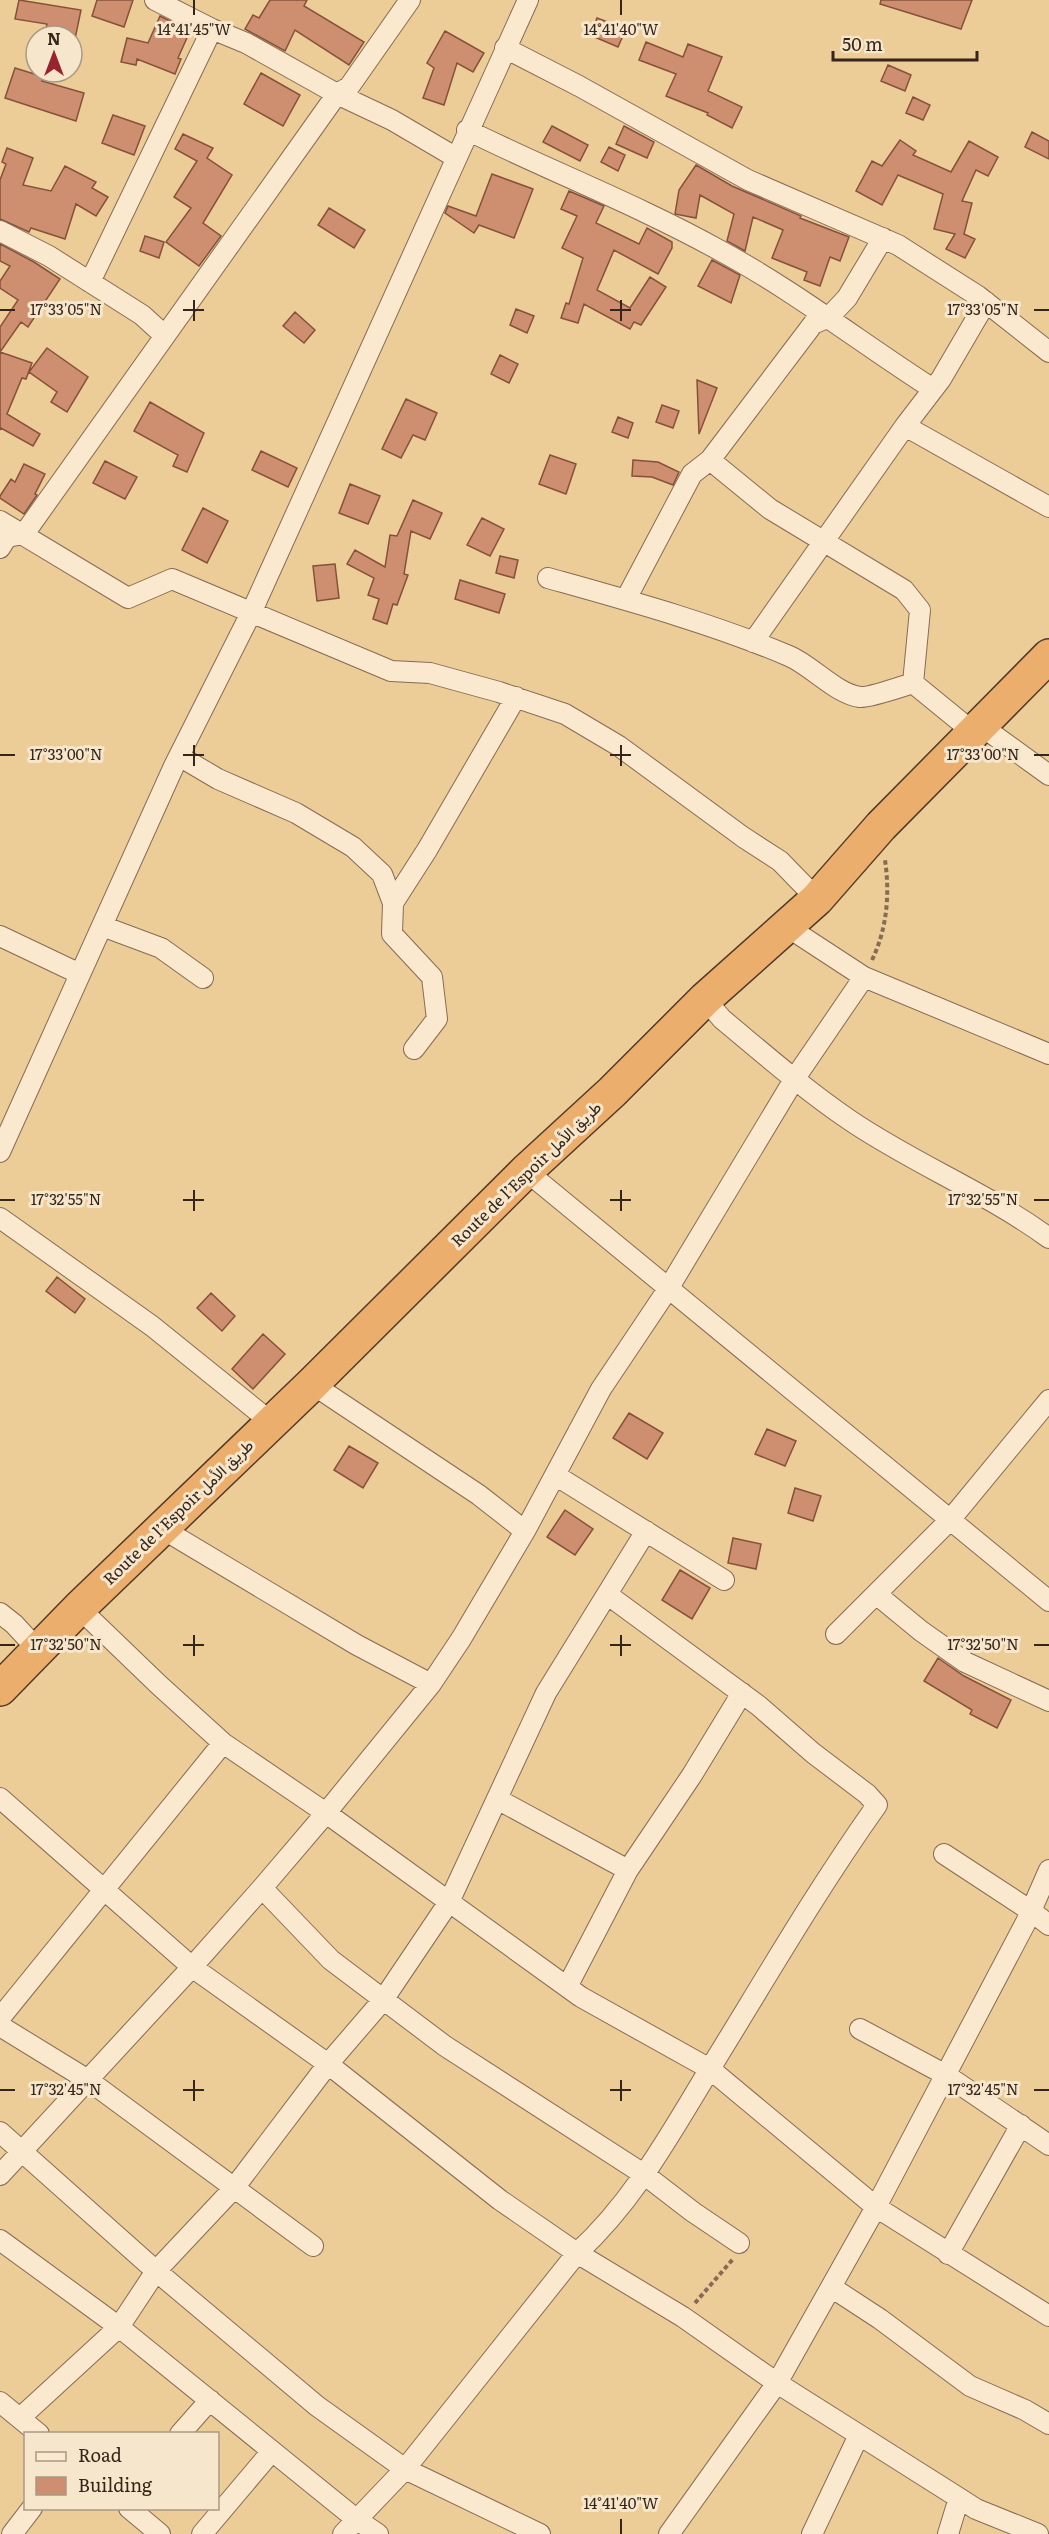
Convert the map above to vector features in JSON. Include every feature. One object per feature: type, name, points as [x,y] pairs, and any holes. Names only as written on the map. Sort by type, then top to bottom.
[{"type":"highway","name":"Route de l’Espoir طريق الأمل","points":[[0,1689],[79,1608],[312,1384],[526,1171],[612,1092],[705,999],[817,899],[880,826],[1049,656]]},
{"type":"street","points":[[155,0],[182,6],[212,29],[246,43],[337,94],[392,120],[455,157]]},
{"type":"street","points":[[0,548],[7,537],[24,534],[337,94],[348,87],[410,0]]},
{"type":"street","points":[[0,1152],[178,756],[252,611],[467,130],[528,0]]},
{"type":"street","points":[[90,282],[212,29]]},
{"type":"street","points":[[505,48],[748,180],[898,245],[986,302],[1049,352]]},
{"type":"street","points":[[467,130],[718,249],[829,317],[861,343],[933,389]]},
{"type":"street","points":[[0,231],[50,256],[142,315],[164,335]]},
{"type":"street","points":[[626,599],[692,474],[710,460],[813,324],[829,317],[847,298],[883,238]]},
{"type":"street","points":[[753,642],[823,540],[933,389],[986,302]]},
{"type":"street","points":[[905,426],[1049,507]]},
{"type":"street","points":[[710,460],[770,509],[904,590],[920,610],[914,683]]},
{"type":"street","points":[[0,521],[128,598],[172,579],[391,671],[430,673],[565,714],[619,746],[743,837],[780,861],[817,899]]},
{"type":"street","points":[[548,578],[662,609],[753,642],[792,657],[834,686],[861,697],[914,683]]},
{"type":"street","points":[[914,683],[976,728],[1049,775]]},
{"type":"street","points":[[393,903],[427,850],[516,698]]},
{"type":"street","points":[[178,756],[218,779],[296,813],[353,847],[382,874],[393,903],[392,934],[432,977],[437,1019],[414,1049]]},
{"type":"street","points":[[102,926],[161,948],[203,978]]},
{"type":"street","points":[[786,926],[864,976],[1049,1054]]},
{"type":"street","points":[[0,936],[80,974]]},
{"type":"street","points":[[0,2175],[262,1888],[431,1684],[461,1640],[525,1531],[601,1389],[669,1289],[795,1078],[864,976]]},
{"type":"street","points":[[705,999],[722,1019],[847,1119],[930,1169],[1023,1219],[1049,1238]]},
{"type":"street","points":[[526,1171],[1049,1600]]},
{"type":"street","points":[[0,1218],[152,1326],[271,1422]]},
{"type":"street","points":[[312,1384],[478,1495],[525,1531]]},
{"type":"street","points":[[836,1634],[950,1520],[1049,1400]]},
{"type":"street","points":[[555,1475],[724,1580]]},
{"type":"street","points":[[161,1528],[357,1645],[431,1684]]},
{"type":"street","points":[[21,2417],[119,2327],[156,2271],[234,2188],[328,2064],[383,2000],[449,1902],[546,1693],[646,1531]]},
{"type":"street","points":[[876,1594],[921,1631],[965,1662],[1049,1701]]},
{"type":"street","points":[[343,2534],[405,2469],[577,2253],[595,2237],[645,2175],[839,1859],[877,1805],[867,1794],[813,1753],[742,1693],[608,1595]]},
{"type":"street","points":[[79,1608],[223,1743],[326,1813],[567,1987],[710,2069],[876,2207],[1049,2316]]},
{"type":"street","points":[[0,1613],[14,1624],[39,1651]]},
{"type":"street","points":[[567,1987],[628,1870],[692,1775],[742,1693]]},
{"type":"street","points":[[0,2018],[223,1743]]},
{"type":"street","points":[[0,1798],[192,1967],[328,2064],[500,2200],[577,2253],[683,2317],[777,2383],[976,2509],[1038,2534]]},
{"type":"street","points":[[497,1799],[628,1870]]},
{"type":"street","points":[[944,1854],[1049,1925]]},
{"type":"street","points":[[669,2534],[777,2383],[876,2207],[1031,1911],[1049,1870]]},
{"type":"street","points":[[262,1888],[331,1960],[383,2000],[445,2046],[645,2175],[693,2212],[739,2243]]},
{"type":"street","points":[[0,2026],[88,2080],[313,2246]]},
{"type":"street","points":[[860,2029],[946,2074],[1049,2145]]},
{"type":"street","points":[[948,2254],[1021,2125]]},
{"type":"street","points":[[0,2132],[156,2271],[317,2406],[405,2469],[540,2534]]},
{"type":"street","points":[[0,2240],[119,2327],[356,2519],[378,2534]]},
{"type":"street","points":[[831,2287],[880,2319],[970,2386],[1025,2410],[1049,2424]]},
{"type":"street","points":[[181,2432],[210,2400]]},
{"type":"street","points":[[0,2402],[38,2432]]},
{"type":"street","points":[[812,2534],[859,2435]]},
{"type":"street","points":[[202,2534],[272,2451]]},
{"type":"street","points":[[948,2534],[959,2498]]},
{"type":"street","points":[[12,2534],[30,2510]]},
{"type":"street","points":[[131,2510],[160,2534]]},
{"type":"path","points":[[864,976],[877,950],[889,900],[889,878],[880,826]]},
{"type":"path","points":[[683,2317],[740,2250],[739,2243]]},
{"type":"sand","points":[[0,0],[1049,0],[1049,2534],[0,2534]]},
{"type":"building","points":[[19,0],[81,10],[78,24],[47,24],[15,19]]},
{"type":"building","points":[[97,0],[133,0],[124,27],[92,16]]},
{"type":"building","points":[[270,0],[307,0],[304,6],[364,42],[349,65],[295,30],[285,51],[245,29],[253,15],[259,18]]},
{"type":"building","points":[[881,0],[972,0],[961,29],[880,4]]},
{"type":"building","points":[[160,16],[190,31],[178,58],[181,59],[175,74],[137,59],[136,65],[121,62],[127,38],[148,43]]},
{"type":"building","points":[[597,18],[626,29],[618,47],[590,35]]},
{"type":"building","points":[[445,31],[484,53],[473,72],[457,63],[444,105],[423,98],[434,68],[427,63]]},
{"type":"building","points":[[646,42],[683,57],[688,44],[722,57],[708,91],[742,107],[732,128],[707,115],[708,113],[666,96],[676,74],[639,60]]},
{"type":"building","points":[[888,65],[911,75],[905,91],[881,81]]},
{"type":"building","points":[[15,68],[24,71],[24,84],[52,84],[84,93],[76,121],[5,98]]},
{"type":"building","points":[[261,73],[300,95],[283,126],[244,104]]},
{"type":"building","points":[[913,97],[930,105],[923,120],[906,113]]},
{"type":"building","points":[[113,115],[145,126],[134,155],[102,143]]},
{"type":"building","points":[[552,126],[588,145],[580,161],[543,142]]},
{"type":"building","points":[[624,126],[654,142],[647,158],[616,144]]},
{"type":"building","points":[[1032,132],[1049,141],[1049,159],[1025,147]]},
{"type":"building","points":[[183,134],[213,148],[207,158],[232,175],[203,223],[221,236],[199,266],[166,242],[191,208],[174,197],[197,161],[175,149]]},
{"type":"building","points":[[900,140],[916,151],[913,155],[951,172],[969,141],[998,157],[988,176],[976,170],[962,201],[972,203],[964,234],[975,239],[965,258],[946,249],[955,234],[934,229],[943,194],[898,175],[882,205],[856,191],[872,161],[882,166]]},
{"type":"building","points":[[609,147],[625,155],[618,171],[601,162]]},
{"type":"building","points":[[7,148],[33,158],[23,185],[51,191],[65,166],[96,182],[92,188],[108,197],[96,216],[76,204],[65,239],[31,228],[29,232],[0,219],[0,180],[6,164],[2,162]]},
{"type":"building","points":[[696,165],[732,186],[801,216],[800,218],[849,237],[840,261],[830,257],[820,286],[804,280],[807,272],[772,258],[783,230],[753,217],[745,251],[727,241],[734,214],[700,195],[696,218],[675,214],[679,190]]},
{"type":"building","points":[[492,174],[533,189],[514,238],[479,225],[474,233],[445,213],[448,206],[476,216]]},
{"type":"building","points":[[569,191],[604,206],[596,223],[639,244],[647,228],[672,242],[672,248],[658,274],[614,250],[597,290],[630,308],[650,277],[666,287],[641,325],[634,322],[630,329],[584,304],[578,323],[561,318],[566,303],[569,304],[583,258],[562,248],[577,216],[561,209]]},
{"type":"building","points":[[329,208],[365,230],[354,248],[318,225]]},
{"type":"building","points":[[145,236],[164,242],[159,258],[140,251]]},
{"type":"building","points":[[0,244],[60,279],[28,327],[21,322],[0,352],[0,327],[18,300],[0,288],[0,281],[10,266],[0,261]]},
{"type":"building","points":[[712,260],[740,275],[731,303],[698,286]]},
{"type":"building","points":[[516,309],[534,316],[527,333],[510,325]]},
{"type":"building","points":[[295,312],[315,330],[304,343],[283,326]]},
{"type":"building","points":[[47,348],[88,377],[67,412],[51,402],[57,392],[29,372]]},
{"type":"building","points":[[0,352],[32,363],[26,379],[22,378],[7,414],[40,434],[33,446],[1,428],[0,430]]},
{"type":"building","points":[[500,355],[518,364],[509,383],[491,374]]},
{"type":"building","points":[[697,380],[717,388],[699,434]]},
{"type":"building","points":[[406,399],[437,413],[425,440],[413,435],[401,458],[382,449]]},
{"type":"building","points":[[150,402],[204,433],[187,472],[173,466],[178,455],[134,431]]},
{"type":"building","points":[[662,405],[679,411],[673,428],[656,422]]},
{"type":"building","points":[[618,417],[633,423],[628,438],[612,432]]},
{"type":"building","points":[[261,451],[297,468],[288,487],[252,470]]},
{"type":"building","points":[[550,455],[576,464],[566,494],[539,484]]},
{"type":"building","points":[[633,460],[658,462],[679,472],[673,485],[652,477],[632,476]]},
{"type":"building","points":[[105,461],[137,477],[125,499],[93,483]]},
{"type":"building","points":[[24,464],[45,474],[35,494],[37,495],[24,514],[0,496],[11,479],[15,482]]},
{"type":"building","points":[[350,484],[380,496],[368,524],[339,513]]},
{"type":"building","points":[[413,500],[442,513],[430,539],[411,531],[404,574],[408,575],[397,605],[393,604],[387,624],[373,619],[379,599],[368,595],[374,578],[347,564],[355,550],[385,567],[390,535],[397,536]]},
{"type":"building","points":[[203,508],[228,521],[207,563],[182,550]]},
{"type":"building","points":[[482,518],[504,529],[490,556],[467,545]]},
{"type":"building","points":[[500,556],[518,560],[514,578],[496,573]]},
{"type":"building","points":[[335,564],[339,598],[317,601],[313,566]]},
{"type":"building","points":[[460,580],[505,594],[499,613],[455,599]]},
{"type":"building","points":[[57,1277],[85,1299],[75,1313],[46,1291]]},
{"type":"building","points":[[211,1293],[235,1316],[222,1331],[197,1308]]},
{"type":"building","points":[[263,1334],[285,1354],[253,1389],[232,1369]]},
{"type":"building","points":[[629,1413],[663,1433],[647,1459],[613,1438]]},
{"type":"building","points":[[767,1429],[796,1441],[785,1466],[755,1454]]},
{"type":"building","points":[[349,1446],[378,1463],[363,1488],[334,1470]]},
{"type":"building","points":[[795,1488],[821,1496],[813,1521],[788,1513]]},
{"type":"building","points":[[565,1510],[593,1529],[575,1555],[547,1537]]},
{"type":"building","points":[[733,1538],[761,1544],[756,1569],[728,1563]]},
{"type":"building","points":[[680,1570],[710,1588],[692,1619],[662,1600]]},
{"type":"building","points":[[938,1658],[964,1676],[1011,1700],[997,1728],[970,1714],[972,1710],[924,1681]]}]
